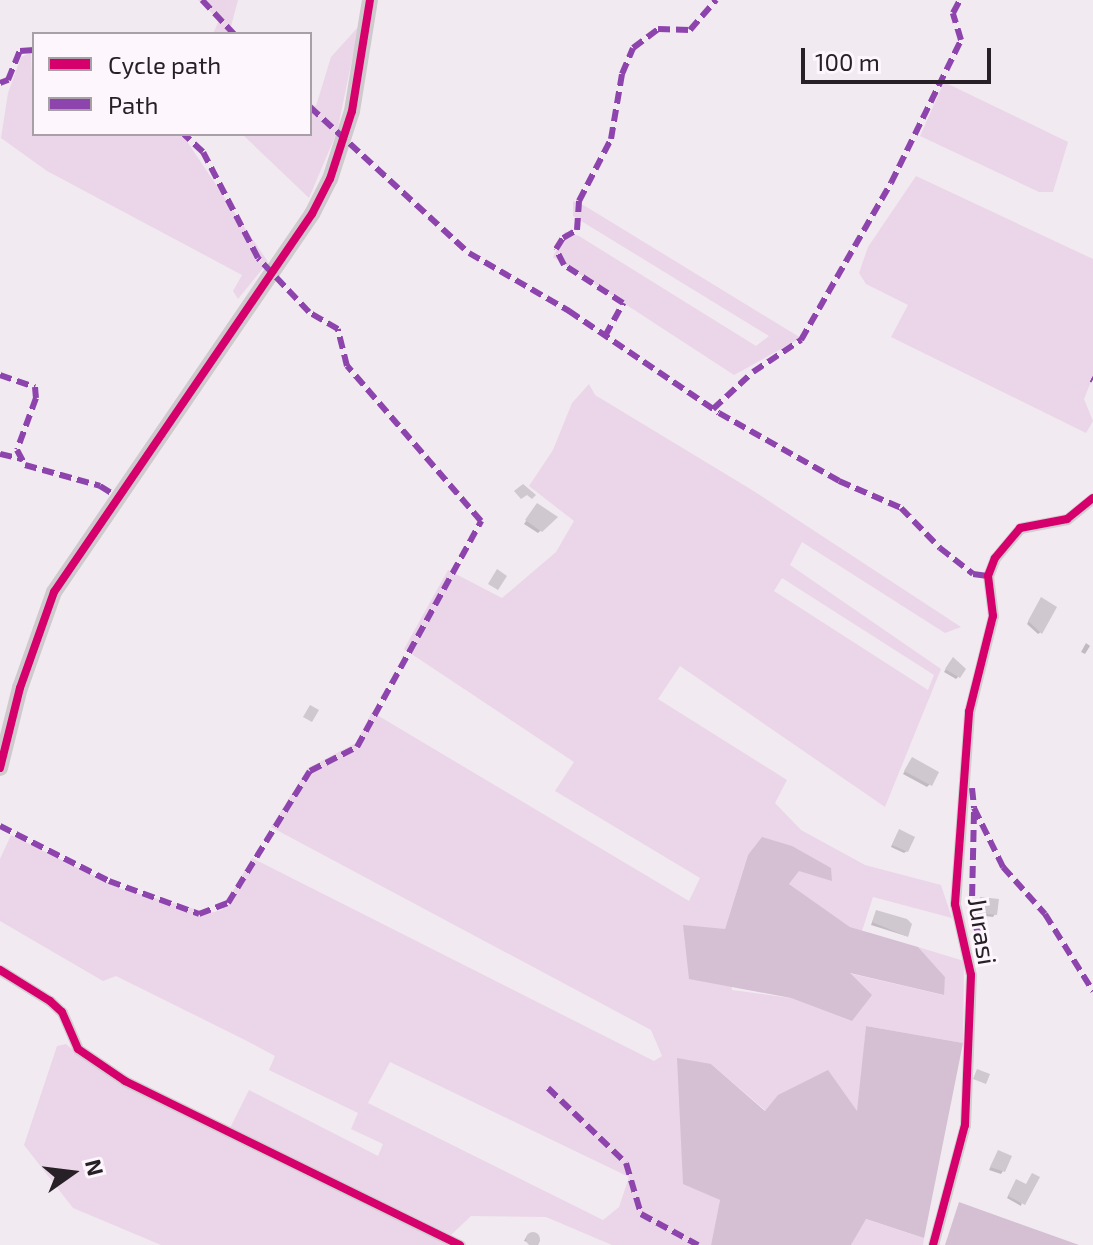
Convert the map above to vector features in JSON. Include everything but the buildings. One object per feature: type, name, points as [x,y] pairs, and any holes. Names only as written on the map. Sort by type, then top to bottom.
[{"type":"main road","points":[[0,768],[20,688],[54,592],[312,214],[330,179],[352,111],[370,0]]},
{"type":"street","name":"Jurasi","points":[[933,1245],[965,1125],[971,975],[955,904],[969,712],[993,616],[988,576],[995,558],[1020,528],[1067,519],[1093,498]]},
{"type":"street","points":[[0,970],[50,1001],[62,1012],[78,1049],[125,1081],[460,1245]]},
{"type":"shaded area","points":[[198,0],[238,0],[230,32],[214,32],[219,20]]},
{"type":"shaded area","points":[[359,26],[337,132],[309,198],[244,136],[312,136],[312,104],[316,106],[331,57]]},
{"type":"shaded area","points":[[31,52],[32,136],[183,136],[268,262],[238,299],[233,291],[242,275],[47,171],[1,138],[8,93],[21,57]]},
{"type":"shaded area","points":[[944,82],[1068,142],[1053,192],[1039,192],[920,136]]},
{"type":"shaded area","points":[[916,176],[1093,259],[1093,377],[1084,399],[1093,421],[1086,433],[891,337],[908,305],[866,284],[859,273],[868,247]]},
{"type":"shaded area","points":[[573,201],[801,338],[734,375],[553,257],[565,232],[579,236],[756,346],[769,336],[573,216]]},
{"type":"shaded area","points":[[589,384],[595,395],[752,490],[961,627],[945,633],[802,542],[790,565],[941,669],[885,807],[680,666],[658,699],[787,780],[775,803],[801,830],[865,865],[941,885],[952,918],[873,897],[862,931],[850,927],[789,884],[798,871],[748,855],[725,929],[732,990],[791,998],[852,1021],[848,973],[943,995],[945,977],[918,947],[964,961],[963,1043],[866,1026],[858,1112],[766,1111],[711,1064],[682,1142],[683,1183],[720,1200],[711,1245],[612,1245],[546,1217],[471,1216],[451,1235],[230,1128],[249,1090],[378,1156],[383,1144],[351,1129],[358,1113],[269,1070],[275,1056],[116,976],[103,981],[0,921],[0,859],[11,835],[121,889],[210,913],[222,910],[252,858],[654,1061],[662,1056],[651,1030],[271,827],[308,768],[356,743],[372,712],[689,901],[700,878],[555,791],[574,762],[404,649],[448,570],[502,598],[556,552],[574,521],[529,486],[553,450],[572,403]],"holes":[[[782,578],[934,675],[928,690],[774,591]],[[390,1062],[629,1177],[619,1207],[603,1220],[368,1103]]]},
{"type":"shaded area","points":[[762,837],[792,846],[831,868],[832,881],[799,871],[789,884],[850,927],[918,947],[945,977],[944,995],[850,973],[872,995],[852,1021],[791,998],[689,979],[683,925],[725,929],[748,855]]},
{"type":"shaded area","points":[[866,1026],[963,1043],[924,1238],[866,1219],[851,1245],[711,1245],[720,1200],[683,1184],[677,1058],[711,1064],[765,1111],[778,1095],[828,1070],[857,1111]]},
{"type":"shaded area","points":[[66,1044],[81,1057],[451,1245],[161,1245],[73,1208],[24,1145],[57,1046]]},
{"type":"shaded area","points":[[959,1202],[1079,1245],[945,1245]]},
{"type":"shaded area","points":[[865,1219],[924,1238],[923,1245],[851,1245]]},
{"type":"marked path","points":[[202,0],[232,32]]},
{"type":"marked path","points":[[605,336],[623,303],[564,265],[556,249],[563,238],[577,230],[579,201],[611,139],[622,74],[633,48],[658,29],[690,30],[716,0]]},
{"type":"marked path","points":[[713,409],[753,372],[801,340],[891,183],[961,40],[953,13],[960,0]]},
{"type":"marked path","points":[[0,83],[8,80],[20,51],[32,50]]},
{"type":"marked path","points":[[312,109],[469,253],[569,311],[719,413],[839,481],[901,508],[940,548],[973,574],[988,576]]},
{"type":"marked path","points":[[0,826],[109,881],[199,914],[228,903],[310,771],[357,747],[481,521],[347,366],[338,329],[309,312],[258,258],[203,152],[186,136]]},
{"type":"marked path","points":[[0,375],[35,387],[36,398],[17,450],[25,465],[100,486],[116,496]]},
{"type":"marked path","points":[[0,454],[22,459]]},
{"type":"marked path","points":[[972,788],[974,808],[1003,867],[1045,914],[1093,991]]},
{"type":"marked path","points":[[974,812],[972,903],[974,924],[984,942]]},
{"type":"marked path","points":[[548,1088],[626,1163],[641,1214],[698,1245]]},
{"type":"cycle path","points":[[0,768],[20,688],[54,592],[312,214],[330,179],[352,111],[370,0]]},
{"type":"cycle path","points":[[933,1245],[965,1125],[971,975],[955,904],[969,712],[993,616],[988,576],[995,558],[1020,528],[1067,519],[1093,498]]},
{"type":"cycle path","points":[[0,970],[50,1001],[62,1012],[78,1049],[125,1081],[460,1245]]}]
